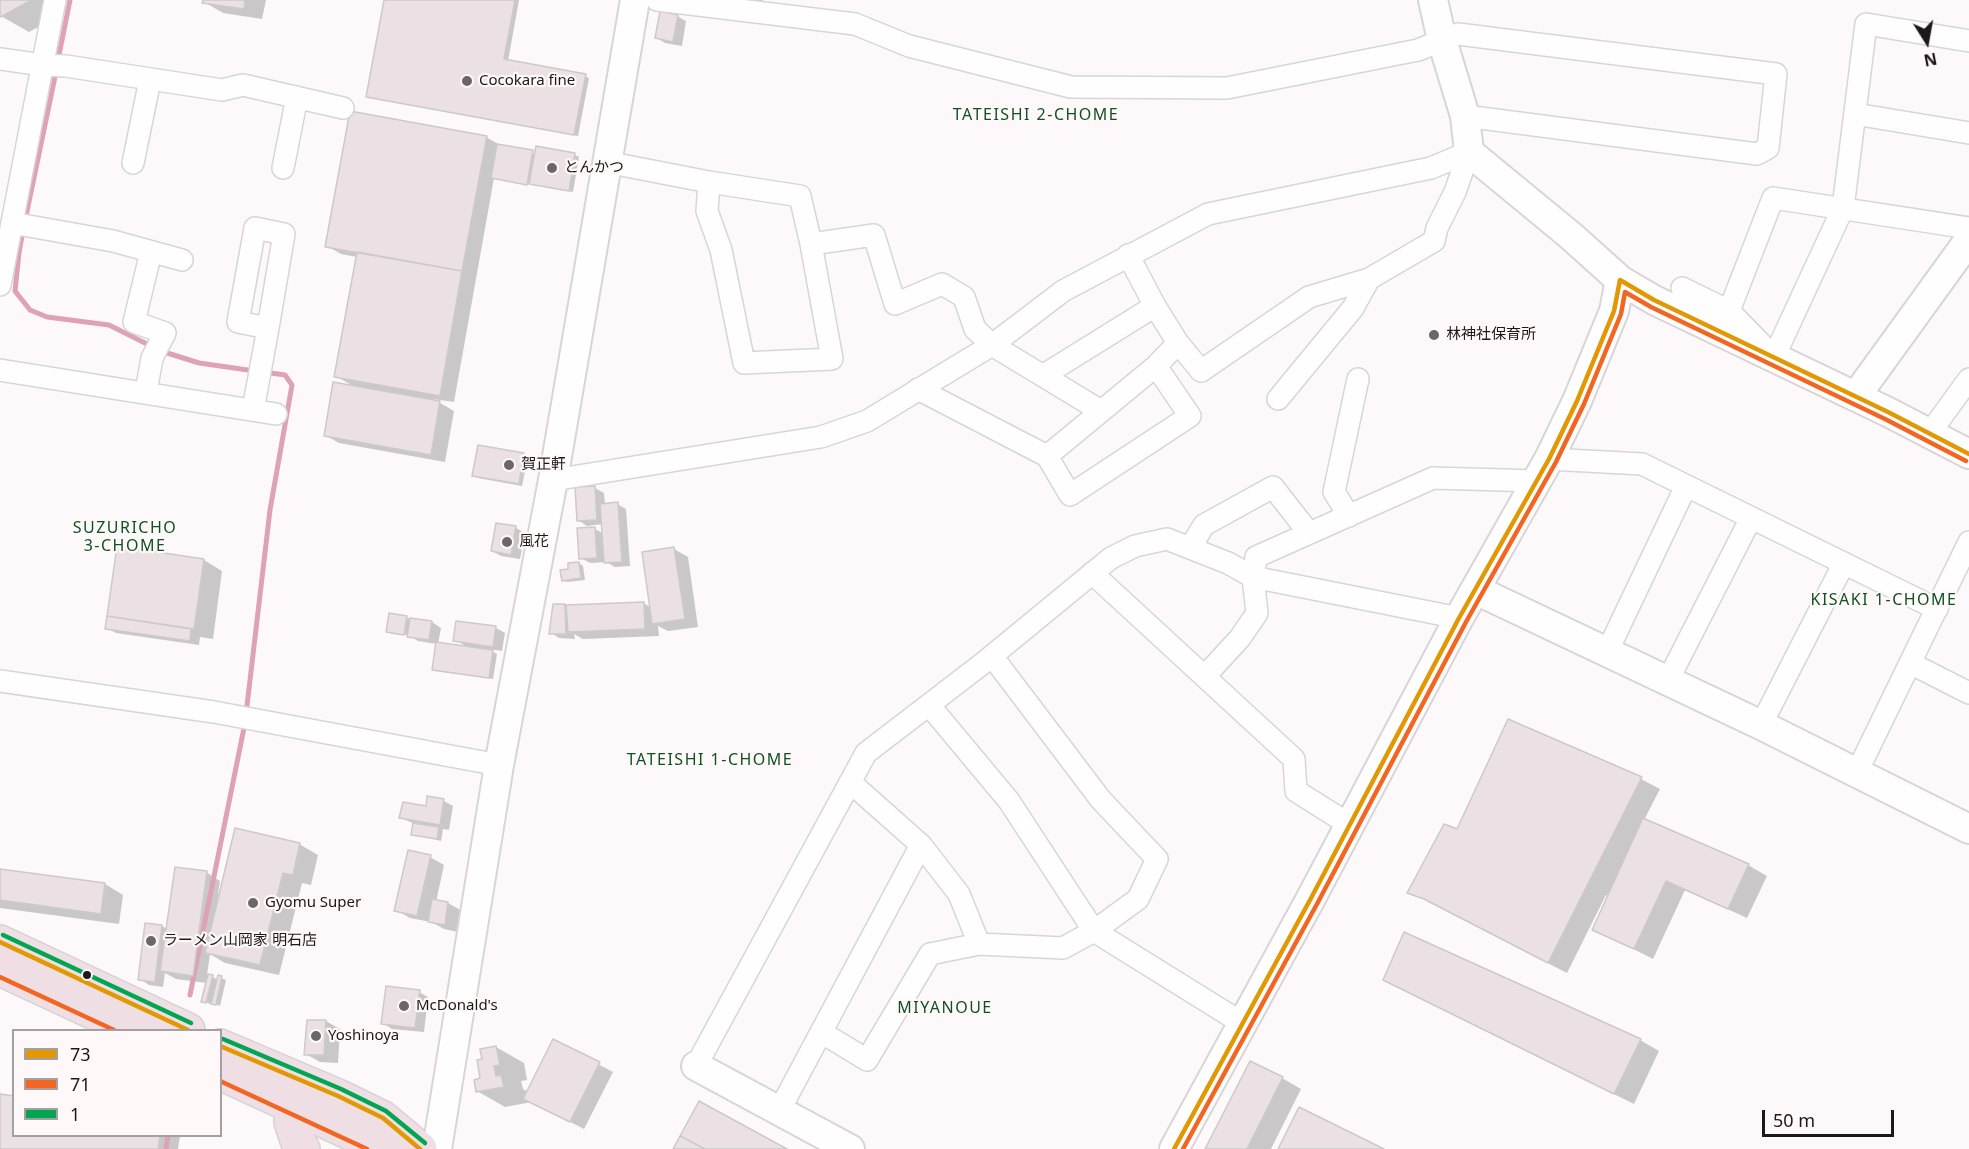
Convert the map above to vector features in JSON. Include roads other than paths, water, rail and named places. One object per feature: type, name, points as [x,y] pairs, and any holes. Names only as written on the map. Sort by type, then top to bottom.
[{"type":"highway","points":[[0,942],[186,1029]]},
{"type":"highway","points":[[0,969],[129,1029]]},
{"type":"highway","points":[[222,1047],[338,1095],[383,1118],[420,1149]]},
{"type":"highway","points":[[222,1074],[374,1144],[390,1149]]},
{"type":"highway","points":[[293,1106],[291,1122],[297,1140],[303,1149]]},
{"type":"street","points":[[0,285],[55,0]]},
{"type":"street","points":[[437,1149],[499,765],[553,480],[634,0]]},
{"type":"street","points":[[657,0],[855,24],[909,46],[1071,87],[1227,88],[1418,50],[1458,34],[1776,74],[1768,148],[1757,154],[1465,116]]},
{"type":"street","points":[[1128,255],[1178,343],[1201,371],[1309,297],[1369,279],[1434,241],[1437,228],[1455,192],[1469,152],[1465,116],[1442,40],[1433,0]]},
{"type":"street","points":[[1774,357],[1843,208],[1866,24],[1969,41]]},
{"type":"street","points":[[0,59],[66,66],[222,90],[243,85],[343,108]]},
{"type":"street","points":[[133,163],[150,80]]},
{"type":"street","points":[[283,168],[297,97]]},
{"type":"street","points":[[1855,114],[1969,133]]},
{"type":"street","points":[[553,480],[733,453],[821,437],[867,421],[992,345],[1063,291],[1208,214],[1431,168],[1469,152]]},
{"type":"street","points":[[1469,152],[1571,236],[1620,280],[1654,300],[1856,396],[1969,454]]},
{"type":"street","points":[[606,162],[709,182],[800,196],[832,359],[744,363],[721,250],[707,211],[709,182]]},
{"type":"street","points":[[1729,311],[1773,198],[1969,228]]},
{"type":"street","points":[[12,223],[113,241],[182,260]]},
{"type":"street","points":[[811,244],[874,235],[895,304],[942,284],[964,297],[975,328],[992,345],[1101,411]]},
{"type":"street","points":[[1856,396],[1969,240]]},
{"type":"street","points":[[146,393],[156,350],[165,333],[134,322],[151,252]]},
{"type":"street","points":[[1278,399],[1353,308],[1369,279]]},
{"type":"street","points":[[1174,1149],[1350,825],[1459,618],[1543,470],[1577,401],[1614,311],[1620,280]]},
{"type":"street","points":[[1682,288],[1729,311],[1774,357]]},
{"type":"street","points":[[1044,375],[1155,306]]},
{"type":"street","points":[[253,410],[268,328]]},
{"type":"street","points":[[1047,456],[1156,366],[1178,343]]},
{"type":"street","points":[[918,389],[1047,456],[1070,495],[1190,416],[1156,366]]},
{"type":"street","points":[[0,370],[276,414]]},
{"type":"street","points":[[1349,516],[1334,492],[1358,379]]},
{"type":"street","points":[[1929,434],[1969,379]]},
{"type":"street","points":[[1205,676],[1240,638],[1257,613],[1253,577],[1256,557],[1434,478],[1642,464],[1937,609]]},
{"type":"street","points":[[1607,652],[1686,486]]},
{"type":"street","points":[[1190,548],[1204,525],[1273,487],[1309,533]]},
{"type":"street","points":[[1668,680],[1751,518]]},
{"type":"street","points":[[850,1149],[696,1066],[866,753],[992,656],[1111,558],[1135,546],[1167,539],[1228,563],[1253,577],[1459,618]]},
{"type":"street","points":[[1857,772],[1967,552]]},
{"type":"street","points":[[1761,724],[1844,564]]},
{"type":"street","points":[[1092,573],[1294,759],[1296,791],[1350,825]]},
{"type":"street","points":[[1476,590],[1761,724],[1969,829]]},
{"type":"street","points":[[821,1032],[867,1060],[930,954],[979,944],[1063,948],[1094,931],[1138,899],[1157,859],[1101,800],[992,656]]},
{"type":"street","points":[[1910,663],[1969,693]]},
{"type":"street","points":[[0,681],[245,718],[499,765]]},
{"type":"street","points":[[929,705],[1009,801],[1094,931],[1242,1023]]},
{"type":"street","points":[[850,782],[921,844],[959,894],[979,944]]},
{"type":"street","points":[[780,1111],[921,844]]},
{"type":"waterway","points":[[58,60],[70,0]]},
{"type":"waterway","points":[[25,221],[56,72]]},
{"type":"waterway","points":[[23,230],[15,291],[30,310],[47,317],[109,325],[153,347]]},
{"type":"waterway","points":[[161,351],[199,363],[255,371]]},
{"type":"waterway","points":[[246,714],[270,510],[292,385],[285,375],[264,372]]},
{"type":"waterway","points":[[190,995],[245,723]]},
{"type":"waterway","points":[[166,1149],[168,1137]]},
{"type":"place","name":"Cocokara fine","points":[[467,81]]},
{"type":"place","name":"とんかつ","points":[[552,168]]},
{"type":"place","name":"林神社保育所","points":[[1434,335]]},
{"type":"place","name":"賀正軒","points":[[509,465]]},
{"type":"place","name":"風花","points":[[507,542]]},
{"type":"place","name":"Gyomu Super","points":[[253,903]]},
{"type":"place","name":"ラーメン山岡家 明石店","points":[[151,941]]},
{"type":"place","name":"McDonald's","points":[[404,1006]]},
{"type":"place","name":"Yoshinoya","points":[[316,1036]]},
{"type":"district","name":"TATEISHI 2-CHOME","points":[[1036,115]]},
{"type":"district","name":"SUZURICHO 3-CHOME","points":[[125,537]]},
{"type":"district","name":"KISAKI 1-CHOME","points":[[1884,600]]},
{"type":"district","name":"TATEISHI 1-CHOME","points":[[710,760]]},
{"type":"district","name":"MIYANOUE","points":[[945,1008]]}]
